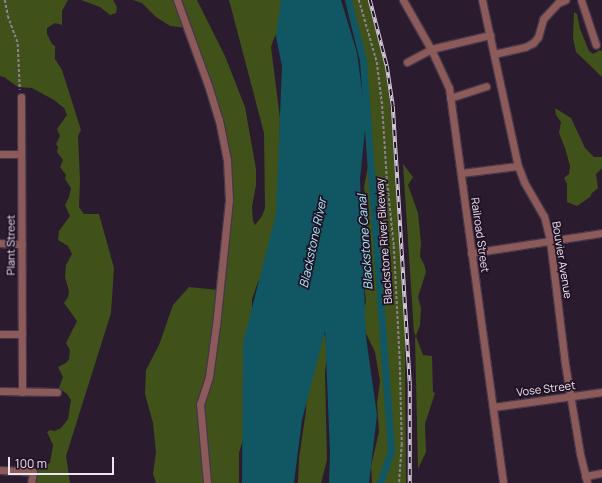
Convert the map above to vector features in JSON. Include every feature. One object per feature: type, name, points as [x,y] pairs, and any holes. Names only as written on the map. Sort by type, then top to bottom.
[{"type":"street","points":[[177,0],[214,106],[227,160],[229,200],[216,325],[209,377],[200,404],[207,483]]},
{"type":"street","name":"Railroad Street","points":[[404,0],[443,72],[450,98],[503,483]]},
{"type":"street","name":"Bouvier Avenue","points":[[482,0],[518,166],[524,182],[544,216],[550,240],[570,397],[586,480]]},
{"type":"street","points":[[494,54],[525,47],[534,43],[538,37],[543,19],[558,4],[565,0]]},
{"type":"street","points":[[581,0],[596,45]]},
{"type":"street","points":[[408,62],[431,49],[490,35]]},
{"type":"street","points":[[450,98],[486,86]]},
{"type":"street","name":"Plant Street","points":[[21,98],[22,392]]},
{"type":"street","points":[[0,154],[21,154]]},
{"type":"street","points":[[461,173],[518,166]]},
{"type":"street","points":[[471,253],[602,233]]},
{"type":"street","points":[[0,243],[22,244]]},
{"type":"street","points":[[0,334],[22,334]]},
{"type":"street","points":[[0,391],[57,392]]},
{"type":"street","name":"Vose Street","points":[[493,407],[602,392]]},
{"type":"street","points":[[0,470],[33,472],[31,483]]},
{"type":"street","points":[[586,480],[602,473]]},
{"type":"path","points":[[5,0],[8,16],[18,44],[21,98]]},
{"type":"path","name":"Blackstone River Bikeway","points":[[359,0],[377,62],[382,101],[387,178],[394,246],[402,444],[399,483]]},
{"type":"green space","points":[[0,0],[68,0],[62,11],[62,25],[55,23],[47,28],[47,34],[52,44],[55,46],[55,59],[62,70],[81,130],[78,136],[80,180],[79,207],[84,214],[99,214],[114,268],[111,313],[66,456],[70,483],[32,483],[26,473],[50,463],[53,445],[47,432],[50,430],[55,431],[61,428],[68,419],[71,400],[67,394],[59,388],[63,377],[58,367],[66,363],[69,359],[70,350],[66,343],[77,321],[64,303],[68,297],[69,291],[65,277],[66,265],[72,254],[68,246],[58,240],[59,231],[70,216],[65,205],[71,188],[65,179],[66,175],[60,167],[63,160],[57,152],[58,147],[56,144],[60,136],[57,129],[67,115],[64,108],[54,100],[32,88],[18,87],[4,77],[0,76]]},
{"type":"green space","points":[[81,0],[113,0],[117,7],[116,13],[110,15],[100,7]]},
{"type":"green space","points":[[133,0],[197,0],[225,56],[245,107],[256,169],[256,185],[252,207],[253,221],[255,225],[262,216],[265,208],[264,133],[229,0],[290,0],[291,14],[274,38],[271,47],[280,119],[279,146],[281,192],[273,263],[258,282],[252,299],[252,323],[243,439],[239,453],[239,483],[156,483],[153,474],[156,452],[153,423],[145,394],[146,370],[159,345],[173,305],[189,287],[218,290],[225,234],[226,154],[188,28],[170,26],[156,17],[142,3]]},
{"type":"green space","points":[[351,0],[368,0],[385,67],[391,112],[405,335],[406,483],[372,483],[371,466],[379,432],[377,403],[380,381],[375,352],[360,321],[366,302],[361,252],[367,232],[367,210],[364,187],[371,151],[371,120],[368,86],[360,57],[360,33],[355,20]]},
{"type":"green space","points":[[574,12],[577,14],[580,29],[589,51],[593,54],[600,50],[602,51],[602,77],[576,52],[573,38]]},
{"type":"green space","points":[[555,108],[571,118],[585,148],[594,157],[602,157],[602,168],[596,174],[598,188],[590,197],[577,206],[567,202],[567,184],[564,178],[569,174],[570,166],[559,133],[561,122],[556,115]]},
{"type":"green space","points":[[403,164],[413,177],[408,185],[418,213],[421,243],[420,257],[426,272],[418,297],[421,308],[420,325],[416,336],[414,333]]},
{"type":"green space","points":[[323,330],[328,346],[325,372],[327,460],[321,483],[298,483],[299,458],[306,411],[307,381]]},
{"type":"green space","points":[[416,336],[423,355],[432,356],[433,392],[435,393],[425,424],[426,452],[418,469],[415,338]]},
{"type":"water","name":"Blackstone River","points":[[281,0],[341,0],[357,53],[366,120],[360,179],[366,337],[377,415],[369,483],[329,483],[330,453],[325,331],[302,420],[294,483],[242,483],[243,343],[276,214],[282,66],[276,37]]},
{"type":"waterway","name":"Blackstone Canal","points":[[348,0],[363,60],[391,451],[380,483]]},
{"type":"railway","points":[[370,0],[387,66],[393,106],[410,385],[410,483]]}]
